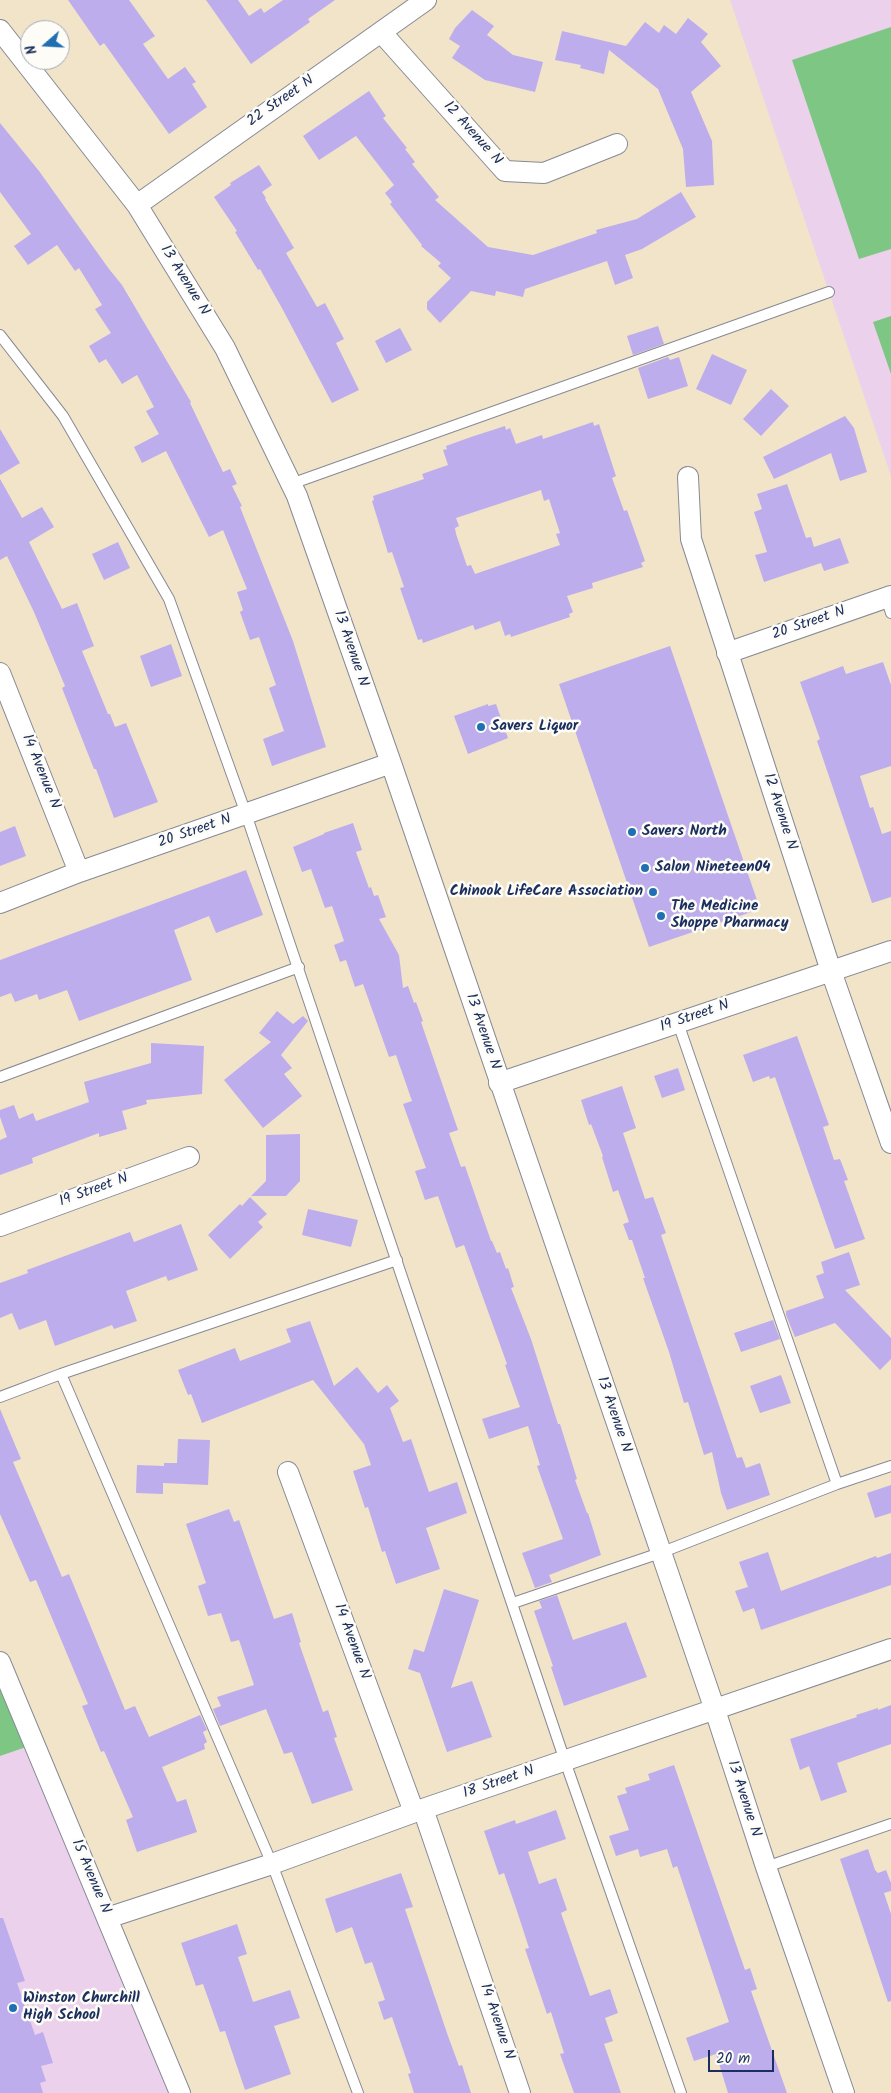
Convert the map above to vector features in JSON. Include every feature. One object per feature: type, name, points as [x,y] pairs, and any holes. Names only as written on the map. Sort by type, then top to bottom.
[{"type":"street","name":"22 Street N","points":[[137,205],[426,0]]},
{"type":"street","name":"13 Avenue N","points":[[0,30],[137,205],[225,348],[297,496],[500,1083],[844,2093]]},
{"type":"street","name":"12 Avenue N","points":[[381,32],[506,171],[544,174],[617,144]]},
{"type":"street","name":"12 Avenue N","points":[[688,477],[691,539],[831,971],[891,1144]]},
{"type":"street","name":"20 Street N","points":[[727,653],[889,602]]},
{"type":"street","name":"14 Avenue N","points":[[0,673],[79,872]]},
{"type":"street","name":"20 Street N","points":[[0,903],[79,872],[390,763]]},
{"type":"street","name":"19 Street N","points":[[500,1083],[891,951]]},
{"type":"street","name":"19 Street N","points":[[0,1226],[189,1157]]},
{"type":"street","name":"14 Avenue N","points":[[288,1472],[418,1810],[520,2093]]},
{"type":"street","name":"18 Street N","points":[[107,1918],[272,1864],[418,1810],[891,1649]]},
{"type":"street","name":"15 Avenue N","points":[[0,1662],[180,2093]]},
{"type":"lane","points":[[290,484],[829,292]]},
{"type":"lane","points":[[0,335],[62,416],[169,599],[299,967],[565,1761],[681,2093]]},
{"type":"lane","points":[[0,1077],[299,967]]},
{"type":"lane","points":[[678,1023],[837,1484]]},
{"type":"lane","points":[[0,1397],[61,1374],[398,1260]]},
{"type":"lane","points":[[61,1374],[272,1864],[358,2093]]},
{"type":"lane","points":[[513,1603],[660,1553],[837,1484],[891,1466]]},
{"type":"lane","points":[[766,1867],[891,1824]]},
{"type":"shaded area","points":[[730,0],[891,0],[891,476],[829,292]]},
{"type":"shaded area","points":[[35,1744],[180,2093],[0,2093],[0,1756]]},
{"type":"green space","points":[[891,27],[891,249],[859,259],[792,60]]},
{"type":"green space","points":[[891,316],[891,374],[873,322]]},
{"type":"green space","points":[[0,1662],[35,1744],[0,1756]]},
{"type":"building","points":[[68,0],[129,0],[155,36],[143,44],[168,79],[185,67],[196,82],[192,84],[207,107],[169,134],[104,43],[100,46]]},
{"type":"building","points":[[206,0],[238,0],[249,16],[261,8],[264,13],[283,0],[335,0],[308,19],[310,22],[251,64]]},
{"type":"building","points":[[472,10],[494,26],[487,35],[513,55],[543,62],[535,92],[485,80],[452,58],[460,46],[449,39],[455,28]]},
{"type":"building","points":[[688,18],[708,34],[701,42],[721,66],[691,92],[712,141],[714,185],[686,187],[683,149],[658,89],[609,50],[604,74],[580,68],[581,65],[555,60],[562,31],[626,46],[645,22],[659,33],[664,25],[676,34]]},
{"type":"building","points":[[369,91],[386,116],[383,118],[407,148],[405,149],[415,162],[412,164],[439,197],[435,200],[488,247],[533,255],[597,233],[596,230],[637,219],[681,192],[696,217],[642,249],[625,255],[633,278],[615,285],[607,261],[525,289],[523,297],[496,291],[495,296],[471,291],[440,323],[427,309],[427,302],[451,278],[438,266],[441,263],[421,246],[390,204],[392,202],[385,193],[394,185],[356,136],[319,160],[303,136]]},
{"type":"building","points":[[0,123],[39,171],[122,285],[191,402],[223,472],[230,469],[237,484],[232,486],[242,506],[240,507],[293,641],[326,747],[272,766],[263,739],[284,731],[269,688],[276,685],[259,637],[250,640],[240,612],[243,610],[237,592],[247,589],[223,530],[209,537],[166,451],[142,463],[134,447],[159,434],[146,411],[154,407],[137,375],[122,384],[106,359],[99,363],[89,346],[111,333],[95,309],[102,305],[79,268],[75,271],[57,245],[28,265],[14,246],[31,234],[0,192]]},
{"type":"building","points":[[259,165],[272,185],[262,192],[294,248],[286,253],[317,307],[325,303],[344,339],[336,343],[359,390],[332,403],[260,269],[258,270],[235,232],[237,231],[214,197],[231,185],[230,183]]},
{"type":"building","points":[[658,326],[664,344],[633,355],[627,336]]},
{"type":"building","points":[[400,328],[412,350],[386,363],[375,341]]},
{"type":"building","points":[[712,354],[747,370],[731,405],[696,389]]},
{"type":"building","points":[[668,357],[670,360],[679,357],[688,386],[648,399],[638,368]]},
{"type":"building","points":[[771,389],[789,406],[761,436],[743,419]]},
{"type":"building","points":[[845,416],[854,428],[867,472],[840,481],[831,453],[774,479],[763,457]]},
{"type":"building","points":[[593,422],[594,426],[599,424],[616,476],[612,478],[624,511],[627,510],[645,561],[641,563],[643,567],[592,583],[593,588],[567,596],[573,612],[569,614],[570,617],[511,637],[510,634],[505,636],[500,621],[475,630],[473,625],[423,643],[422,639],[418,640],[400,588],[404,587],[392,552],[388,553],[372,501],[374,500],[373,496],[424,479],[422,474],[448,465],[443,450],[447,449],[446,446],[471,437],[505,426],[506,430],[510,428],[516,444],[542,435],[543,439]],"holes":[[[541,490],[544,501],[549,499],[560,533],[556,534],[560,545],[475,574],[471,565],[467,566],[456,534],[455,528],[459,526],[456,518]]]},
{"type":"building","points":[[0,429],[20,463],[0,475]]},
{"type":"building","points":[[0,479],[22,518],[42,507],[54,527],[29,542],[62,609],[77,603],[94,646],[82,651],[115,727],[126,723],[158,802],[114,818],[62,688],[65,686],[34,612],[7,556],[0,560]]},
{"type":"building","points":[[787,484],[806,538],[811,537],[814,547],[840,538],[849,563],[824,571],[821,563],[764,582],[755,555],[767,552],[754,512],[762,509],[757,494]]},
{"type":"building","points":[[118,542],[130,568],[104,580],[92,554]]},
{"type":"building","points":[[171,644],[182,676],[151,687],[140,656]]},
{"type":"building","points":[[670,646],[760,909],[649,947],[559,684]]},
{"type":"building","points":[[883,662],[891,685],[891,766],[860,776],[870,808],[873,807],[882,834],[891,831],[891,897],[872,903],[817,741],[820,739],[800,682],[843,666],[846,674]]},
{"type":"building","name":"Savers Liquor","points":[[488,704],[488,706],[496,704],[508,738],[468,754],[454,716]]},
{"type":"building","points":[[353,823],[362,850],[356,852],[369,888],[371,887],[374,896],[378,895],[386,917],[379,919],[399,955],[403,988],[408,986],[414,1003],[416,1002],[458,1130],[449,1133],[461,1167],[465,1166],[491,1241],[497,1253],[500,1252],[506,1269],[508,1268],[514,1287],[511,1288],[531,1339],[558,1424],[560,1424],[577,1479],[575,1480],[601,1555],[549,1575],[552,1582],[535,1588],[522,1553],[563,1539],[537,1466],[540,1465],[528,1426],[489,1439],[482,1419],[520,1407],[505,1365],[507,1364],[464,1245],[456,1248],[438,1196],[425,1200],[415,1171],[426,1168],[403,1104],[412,1101],[396,1055],[389,1057],[363,984],[355,987],[346,960],[340,962],[334,945],[344,941],[332,906],[325,908],[311,869],[302,872],[293,847]]},
{"type":"building","points":[[15,826],[26,856],[0,866],[0,832]]},
{"type":"building","points":[[246,870],[263,915],[216,933],[209,916],[174,930],[192,980],[79,1021],[67,990],[39,1000],[37,994],[15,1002],[11,993],[0,997],[0,960]]},
{"type":"building","points":[[277,1011],[293,1024],[303,1016],[308,1021],[281,1055],[292,1068],[284,1074],[302,1096],[263,1128],[224,1080],[271,1042],[259,1033]]},
{"type":"building","points":[[797,1036],[829,1125],[823,1127],[834,1160],[840,1159],[848,1180],[844,1181],[865,1239],[835,1249],[775,1077],[770,1079],[769,1076],[753,1082],[743,1055]]},
{"type":"building","points":[[151,1043],[204,1046],[202,1094],[146,1100],[147,1104],[122,1111],[127,1129],[99,1137],[99,1133],[32,1158],[33,1163],[0,1175],[0,1140],[7,1137],[0,1117],[0,1110],[14,1105],[19,1119],[33,1113],[36,1121],[89,1102],[84,1082],[151,1063]]},
{"type":"building","points":[[678,1068],[685,1090],[662,1098],[654,1076]]},
{"type":"building","points":[[622,1086],[636,1128],[623,1133],[645,1199],[653,1197],[666,1233],[661,1235],[737,1458],[742,1457],[746,1468],[760,1463],[770,1495],[727,1510],[721,1493],[712,1452],[704,1455],[688,1402],[684,1403],[669,1352],[643,1278],[645,1278],[632,1240],[629,1240],[623,1224],[629,1222],[618,1190],[613,1192],[603,1156],[591,1124],[589,1125],[581,1100]]},
{"type":"building","points":[[300,1134],[300,1181],[286,1196],[251,1196],[266,1181],[266,1135]]},
{"type":"building","points":[[250,1197],[267,1214],[258,1222],[263,1227],[230,1259],[208,1235],[240,1204],[242,1206]]},
{"type":"building","points":[[308,1209],[358,1220],[351,1247],[302,1235]]},
{"type":"building","points":[[181,1224],[198,1270],[168,1281],[166,1276],[126,1291],[137,1321],[114,1329],[112,1325],[55,1346],[46,1320],[19,1330],[12,1313],[0,1318],[0,1283],[28,1273],[27,1270],[130,1232],[134,1242]]},
{"type":"building","points":[[849,1252],[860,1285],[845,1290],[891,1338],[891,1359],[880,1370],[835,1323],[795,1337],[786,1315],[786,1311],[824,1298],[816,1276],[824,1273],[821,1262]]},
{"type":"building","points":[[773,1320],[780,1339],[741,1352],[734,1333]]},
{"type":"building","points":[[310,1321],[334,1386],[357,1367],[378,1393],[387,1385],[399,1401],[390,1408],[403,1442],[411,1439],[429,1492],[457,1482],[467,1513],[426,1528],[440,1569],[396,1584],[385,1551],[382,1552],[368,1507],[365,1508],[353,1471],[371,1465],[364,1444],[313,1380],[202,1423],[191,1394],[188,1395],[178,1370],[235,1348],[240,1361],[291,1342],[286,1329]]},
{"type":"building","points":[[781,1375],[791,1403],[760,1413],[750,1386]]},
{"type":"building","points":[[0,1409],[21,1459],[13,1462],[62,1577],[69,1574],[125,1710],[135,1706],[149,1737],[200,1715],[207,1730],[203,1732],[207,1742],[204,1744],[205,1749],[162,1767],[177,1802],[186,1799],[197,1832],[137,1852],[126,1820],[133,1817],[104,1751],[101,1752],[82,1706],[88,1704],[36,1580],[30,1582],[0,1514]]},
{"type":"building","points":[[178,1439],[210,1440],[208,1485],[163,1483],[163,1494],[136,1493],[137,1465],[164,1466],[164,1463],[177,1463]]},
{"type":"building","points":[[891,1485],[891,1513],[875,1518],[867,1493]]},
{"type":"building","points":[[229,1509],[234,1522],[239,1520],[274,1619],[292,1613],[301,1642],[299,1643],[323,1712],[328,1710],[337,1737],[334,1738],[353,1790],[312,1804],[292,1752],[284,1754],[266,1709],[220,1726],[213,1709],[221,1706],[217,1697],[254,1685],[239,1640],[231,1642],[221,1613],[208,1616],[198,1586],[206,1583],[186,1524]]},
{"type":"building","points":[[768,1552],[781,1591],[876,1556],[877,1558],[891,1553],[891,1585],[761,1630],[754,1608],[743,1612],[735,1591],[748,1587],[739,1562]]},
{"type":"building","points":[[444,1589],[479,1600],[451,1688],[472,1681],[492,1737],[447,1752],[420,1673],[408,1669],[414,1649],[424,1652]]},
{"type":"building","points":[[557,1595],[573,1640],[626,1622],[647,1677],[564,1706],[551,1667],[553,1666],[534,1611],[542,1608],[539,1601]]},
{"type":"building","points":[[891,1705],[891,1744],[837,1763],[847,1792],[821,1801],[809,1766],[800,1770],[790,1739],[857,1717],[856,1715]]},
{"type":"building","points":[[674,1765],[745,1970],[750,1968],[757,1989],[751,1991],[787,2093],[728,2093],[716,2054],[694,2061],[686,2038],[729,2022],[677,1866],[673,1868],[667,1849],[640,1857],[638,1849],[616,1856],[609,1836],[629,1830],[617,1796],[627,1793],[625,1788],[650,1780],[648,1774]]},
{"type":"building","points":[[556,1810],[566,1839],[528,1852],[539,1884],[556,1878],[567,1910],[561,1913],[590,1996],[610,1989],[618,2013],[605,2018],[613,2041],[604,2044],[621,2093],[574,2093],[560,2054],[564,2053],[551,2012],[547,2014],[525,1949],[529,1948],[504,1873],[499,1875],[484,1831],[515,1820],[516,1824]]},
{"type":"building","points":[[868,1849],[875,1870],[878,1873],[886,1870],[891,1883],[891,1891],[884,1893],[891,1914],[891,2001],[888,2002],[840,1859]]},
{"type":"building","points":[[401,1873],[413,1907],[405,1909],[448,2036],[459,2066],[462,2065],[471,2093],[414,2093],[408,2074],[411,2073],[392,2017],[384,2020],[378,2002],[385,2000],[372,1962],[365,1964],[352,1927],[336,1933],[325,1899]]},
{"type":"building","name":"Winston Churchill High School","points":[[0,1918],[3,1918],[25,1981],[17,1983],[35,2035],[43,2032],[53,2063],[41,2066],[46,2081],[40,2083],[43,2093],[0,2093]]},
{"type":"building","points":[[237,1924],[247,1954],[238,1957],[253,2002],[290,1990],[300,2018],[274,2026],[291,2074],[245,2090],[225,2031],[220,2032],[203,1984],[196,1986],[181,1943]]},
{"type":"place","name":"Savers Liquor","points":[[481,727]]},
{"type":"place","name":"Savers North","points":[[632,832]]},
{"type":"place","name":"Salon Nineteen04","points":[[645,868]]},
{"type":"place","name":"Chinook LifeCare Association","points":[[653,892]]},
{"type":"place","name":"The Medicine Shoppe Pharmacy","points":[[661,916]]},
{"type":"place","name":"Winston Churchill High School","points":[[13,2008]]}]
